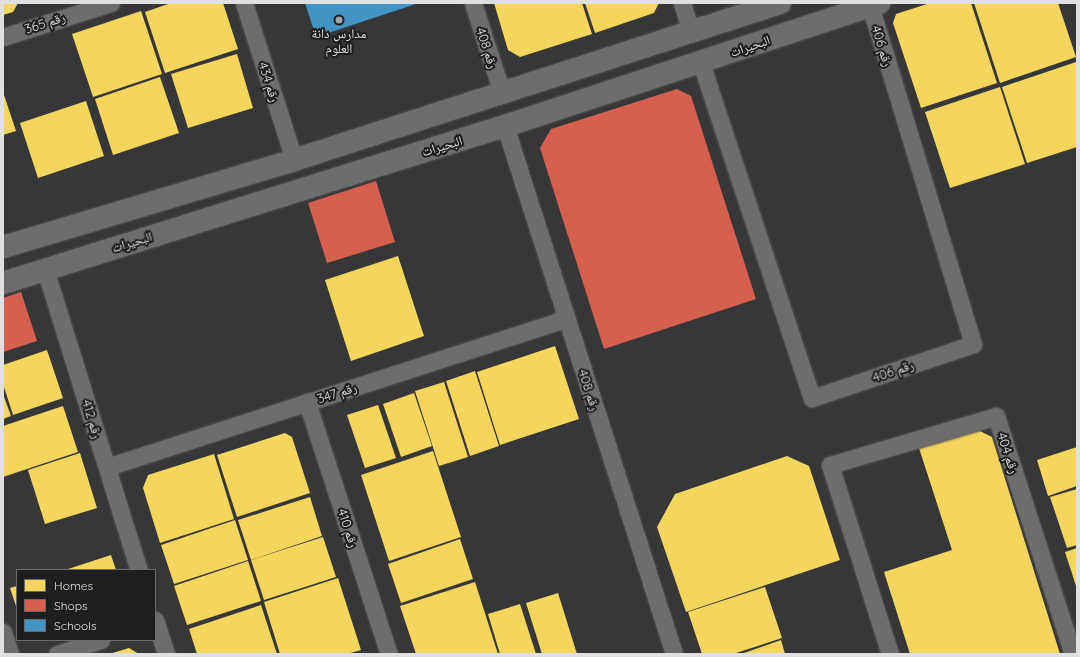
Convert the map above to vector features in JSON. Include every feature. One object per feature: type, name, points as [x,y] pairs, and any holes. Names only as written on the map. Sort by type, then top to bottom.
[{"type":"street","name":"رقم 365","points":[[3,37],[60,10],[111,3]]},
{"type":"street","name":"رقم 434","points":[[244,3],[291,161]]},
{"type":"street","name":"رقم 408","points":[[473,3],[502,93]]},
{"type":"street","points":[[682,3],[691,32]]},
{"type":"street","points":[[3,247],[291,161],[780,3]]},
{"type":"street","name":"البحيرات","points":[[3,283],[702,63],[874,4]]},
{"type":"street","name":"رقم 406","points":[[702,63],[812,398],[973,344],[874,4]]},
{"type":"street","name":"رقم 408","points":[[504,126],[674,654]]},
{"type":"street","points":[[291,161],[297,191]]},
{"type":"street","name":"رقم 412","points":[[45,269],[139,569]]},
{"type":"street","name":"رقم 347","points":[[107,467],[566,319]]},
{"type":"street","name":"رقم 410","points":[[307,402],[389,654]]},
{"type":"street","name":"رقم 404","points":[[890,654],[830,465],[996,416],[1073,654]]},
{"type":"street","points":[[156,625],[166,654]]},
{"type":"street","points":[[3,632],[10,654]]},
{"type":"street","points":[[57,654],[98,641]]},
{"type":"building: Homes","points":[[3,3],[18,3],[13,12],[3,15]]},
{"type":"building: Homes","points":[[171,3],[223,3],[238,49],[165,73],[145,12]]},
{"type":"building: Homes","points":[[494,3],[582,3],[592,34],[520,57],[508,50]]},
{"type":"building: Homes","points":[[585,3],[659,3],[654,13],[595,33]]},
{"type":"building: Homes","points":[[930,3],[971,3],[997,83],[921,108],[893,23],[896,14]]},
{"type":"building: Homes","points":[[974,3],[1058,3],[1076,57],[1000,83]]},
{"type":"building: Homes","points":[[141,11],[162,74],[93,97],[72,34]]},
{"type":"building: Homes","points":[[237,54],[253,108],[188,128],[171,74]]},
{"type":"building: Homes","points":[[1076,62],[1077,147],[1027,163],[1002,87]]},
{"type":"building: Homes","points":[[160,77],[179,133],[113,155],[95,99]]},
{"type":"building: Homes","points":[[1000,87],[1025,164],[950,188],[925,112]]},
{"type":"building: Homes","points":[[3,92],[16,131],[3,135]]},
{"type":"building: Homes","points":[[86,101],[104,156],[38,178],[20,123]]},
{"type":"building: Homes","points":[[398,256],[424,336],[351,361],[325,280]]},
{"type":"building: Homes","points":[[555,346],[579,419],[500,445],[477,372]]},
{"type":"building: Homes","points":[[47,350],[63,398],[13,415],[3,384],[3,365]]},
{"type":"building: Homes","points":[[475,371],[499,446],[470,456],[446,381]]},
{"type":"building: Homes","points":[[444,382],[468,457],[439,466],[415,391]]},
{"type":"building: Homes","points":[[414,393],[432,446],[401,457],[383,404]]},
{"type":"building: Homes","points":[[3,394],[11,416],[3,419]]},
{"type":"building: Homes","points":[[378,405],[396,458],[365,468],[347,415]]},
{"type":"building: Homes","points":[[63,406],[78,452],[3,477],[3,426]]},
{"type":"building: Homes","points":[[976,429],[992,437],[1060,654],[910,654],[884,572],[952,550],[919,448]]},
{"type":"building: Homes","points":[[285,433],[292,437],[310,493],[237,517],[217,455]]},
{"type":"building: Homes","points":[[1077,447],[1077,486],[1048,496],[1037,460]]},
{"type":"building: Homes","points":[[433,451],[461,537],[389,561],[361,475]]},
{"type":"building: Homes","points":[[80,453],[97,508],[45,524],[28,470]]},
{"type":"building: Homes","points":[[214,454],[234,519],[160,543],[143,488],[148,475]]},
{"type":"building: Homes","points":[[787,456],[809,466],[840,560],[686,612],[657,527],[675,494]]},
{"type":"building: Homes","points":[[1077,489],[1077,545],[1067,548],[1050,497]]},
{"type":"building: Homes","points":[[310,497],[322,536],[251,560],[238,520]]},
{"type":"building: Homes","points":[[235,520],[248,560],[174,584],[161,545]]},
{"type":"building: Homes","points":[[323,537],[336,577],[264,600],[251,560]]},
{"type":"building: Homes","points":[[460,539],[473,579],[401,603],[388,564]]},
{"type":"building: Homes","points":[[1077,548],[1077,589],[1065,552]]},
{"type":"building: Homes","points":[[111,555],[116,569],[68,569]]},
{"type":"building: Homes","points":[[248,561],[261,601],[187,625],[174,586]]},
{"type":"building: Homes","points":[[338,578],[361,650],[347,654],[280,654],[264,602]]},
{"type":"building: Homes","points":[[475,582],[498,654],[416,654],[400,606]]},
{"type":"building: Homes","points":[[16,586],[16,606],[10,588]]},
{"type":"building: Homes","points":[[765,587],[782,638],[733,654],[702,654],[688,612]]},
{"type":"building: Homes","points":[[558,593],[577,654],[542,654],[526,603]]},
{"type":"building: Homes","points":[[520,604],[536,654],[500,654],[488,614]]},
{"type":"building: Homes","points":[[261,605],[277,654],[197,654],[189,629]]},
{"type":"building: Homes","points":[[781,640],[785,654],[741,654]]},
{"type":"building: Homes","points":[[129,648],[139,654],[109,654]]},
{"type":"building: Shops","points":[[677,89],[691,96],[756,299],[604,349],[540,148],[551,129]]},
{"type":"building: Shops","points":[[376,181],[395,242],[327,263],[308,203]]},
{"type":"building: Shops","points":[[21,292],[37,341],[3,352],[3,298]]},
{"type":"building: Schools","name":"مدارس دانة العلوم","points":[[305,3],[419,3],[316,37]]},
{"type":"place","name":"مدارس دانة العلوم","points":[[339,20]]}]
